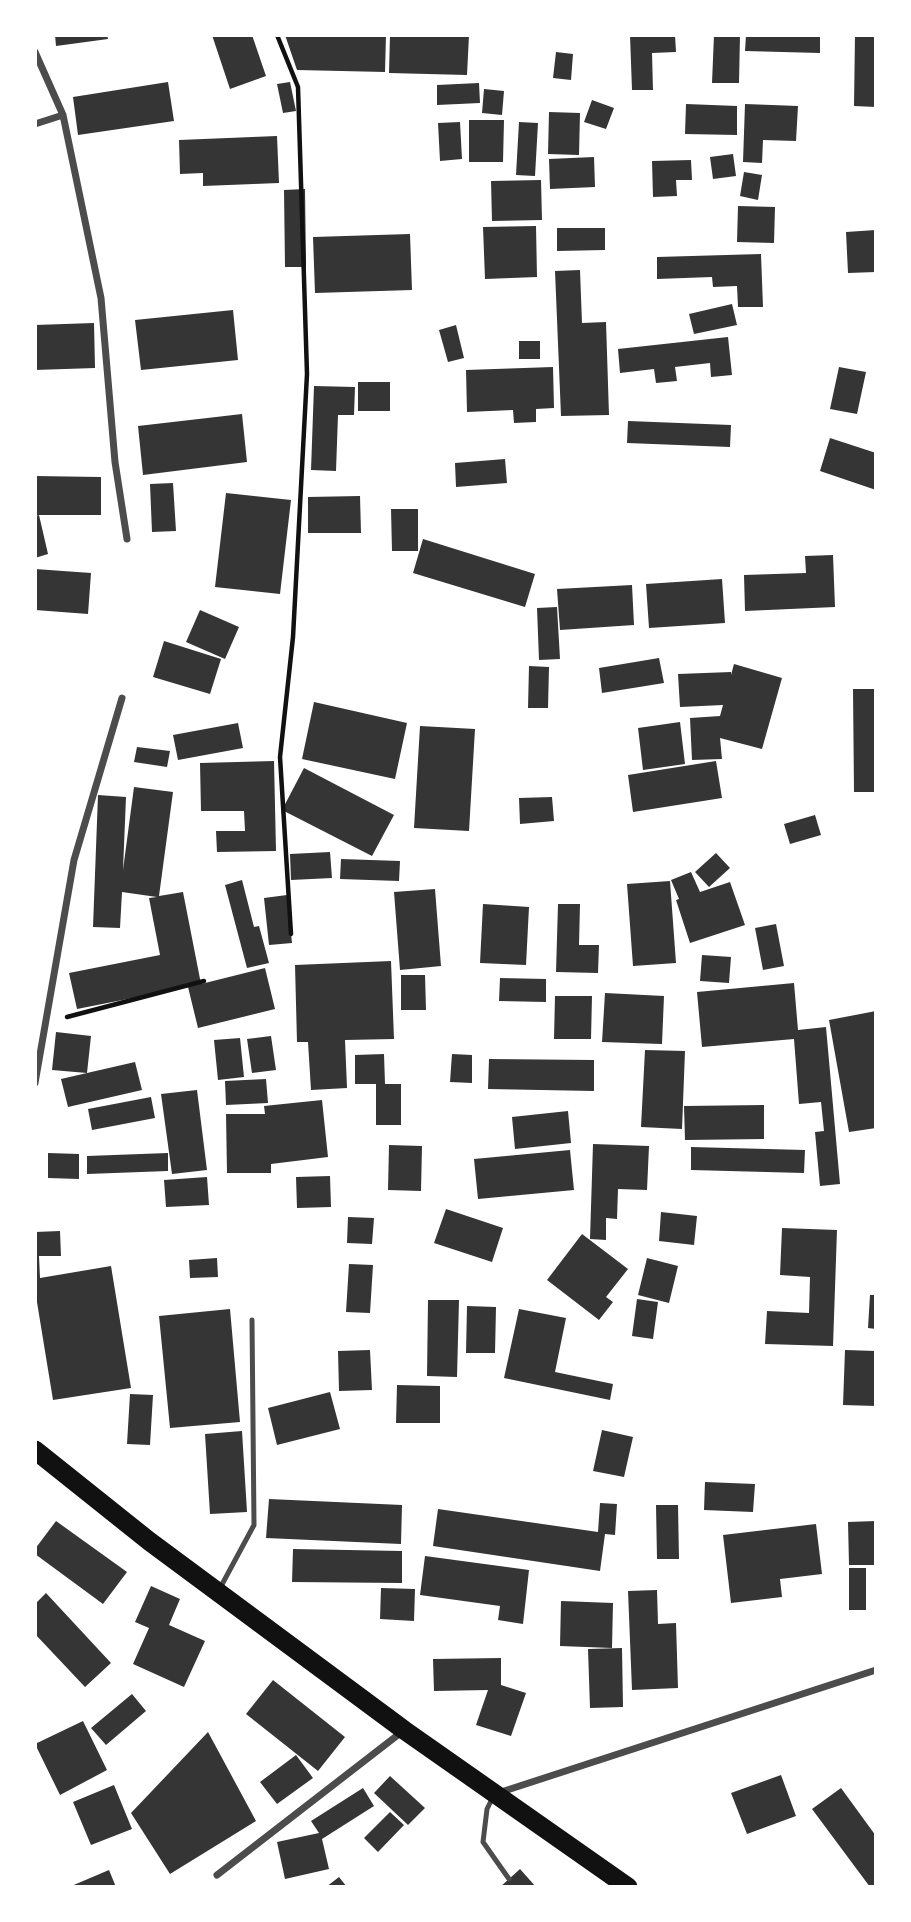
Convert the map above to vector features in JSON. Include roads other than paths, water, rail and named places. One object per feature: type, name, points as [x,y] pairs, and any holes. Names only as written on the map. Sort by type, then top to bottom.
[{"type":"highway","points":[[35,1450],[218,1592],[404,1730],[628,1887]]},
{"type":"street","points":[[35,52],[63,115],[101,298],[116,462],[127,539]]},
{"type":"street","points":[[35,124],[63,115]]},
{"type":"street","points":[[35,1083],[74,860],[122,698]]},
{"type":"street","points":[[494,1794],[876,1670]]},
{"type":"street","points":[[217,1875],[404,1730]]},
{"type":"lane","points":[[218,1592],[254,1525],[252,1320]]},
{"type":"lane","points":[[494,1794],[487,1809],[483,1842],[509,1879]]}]
